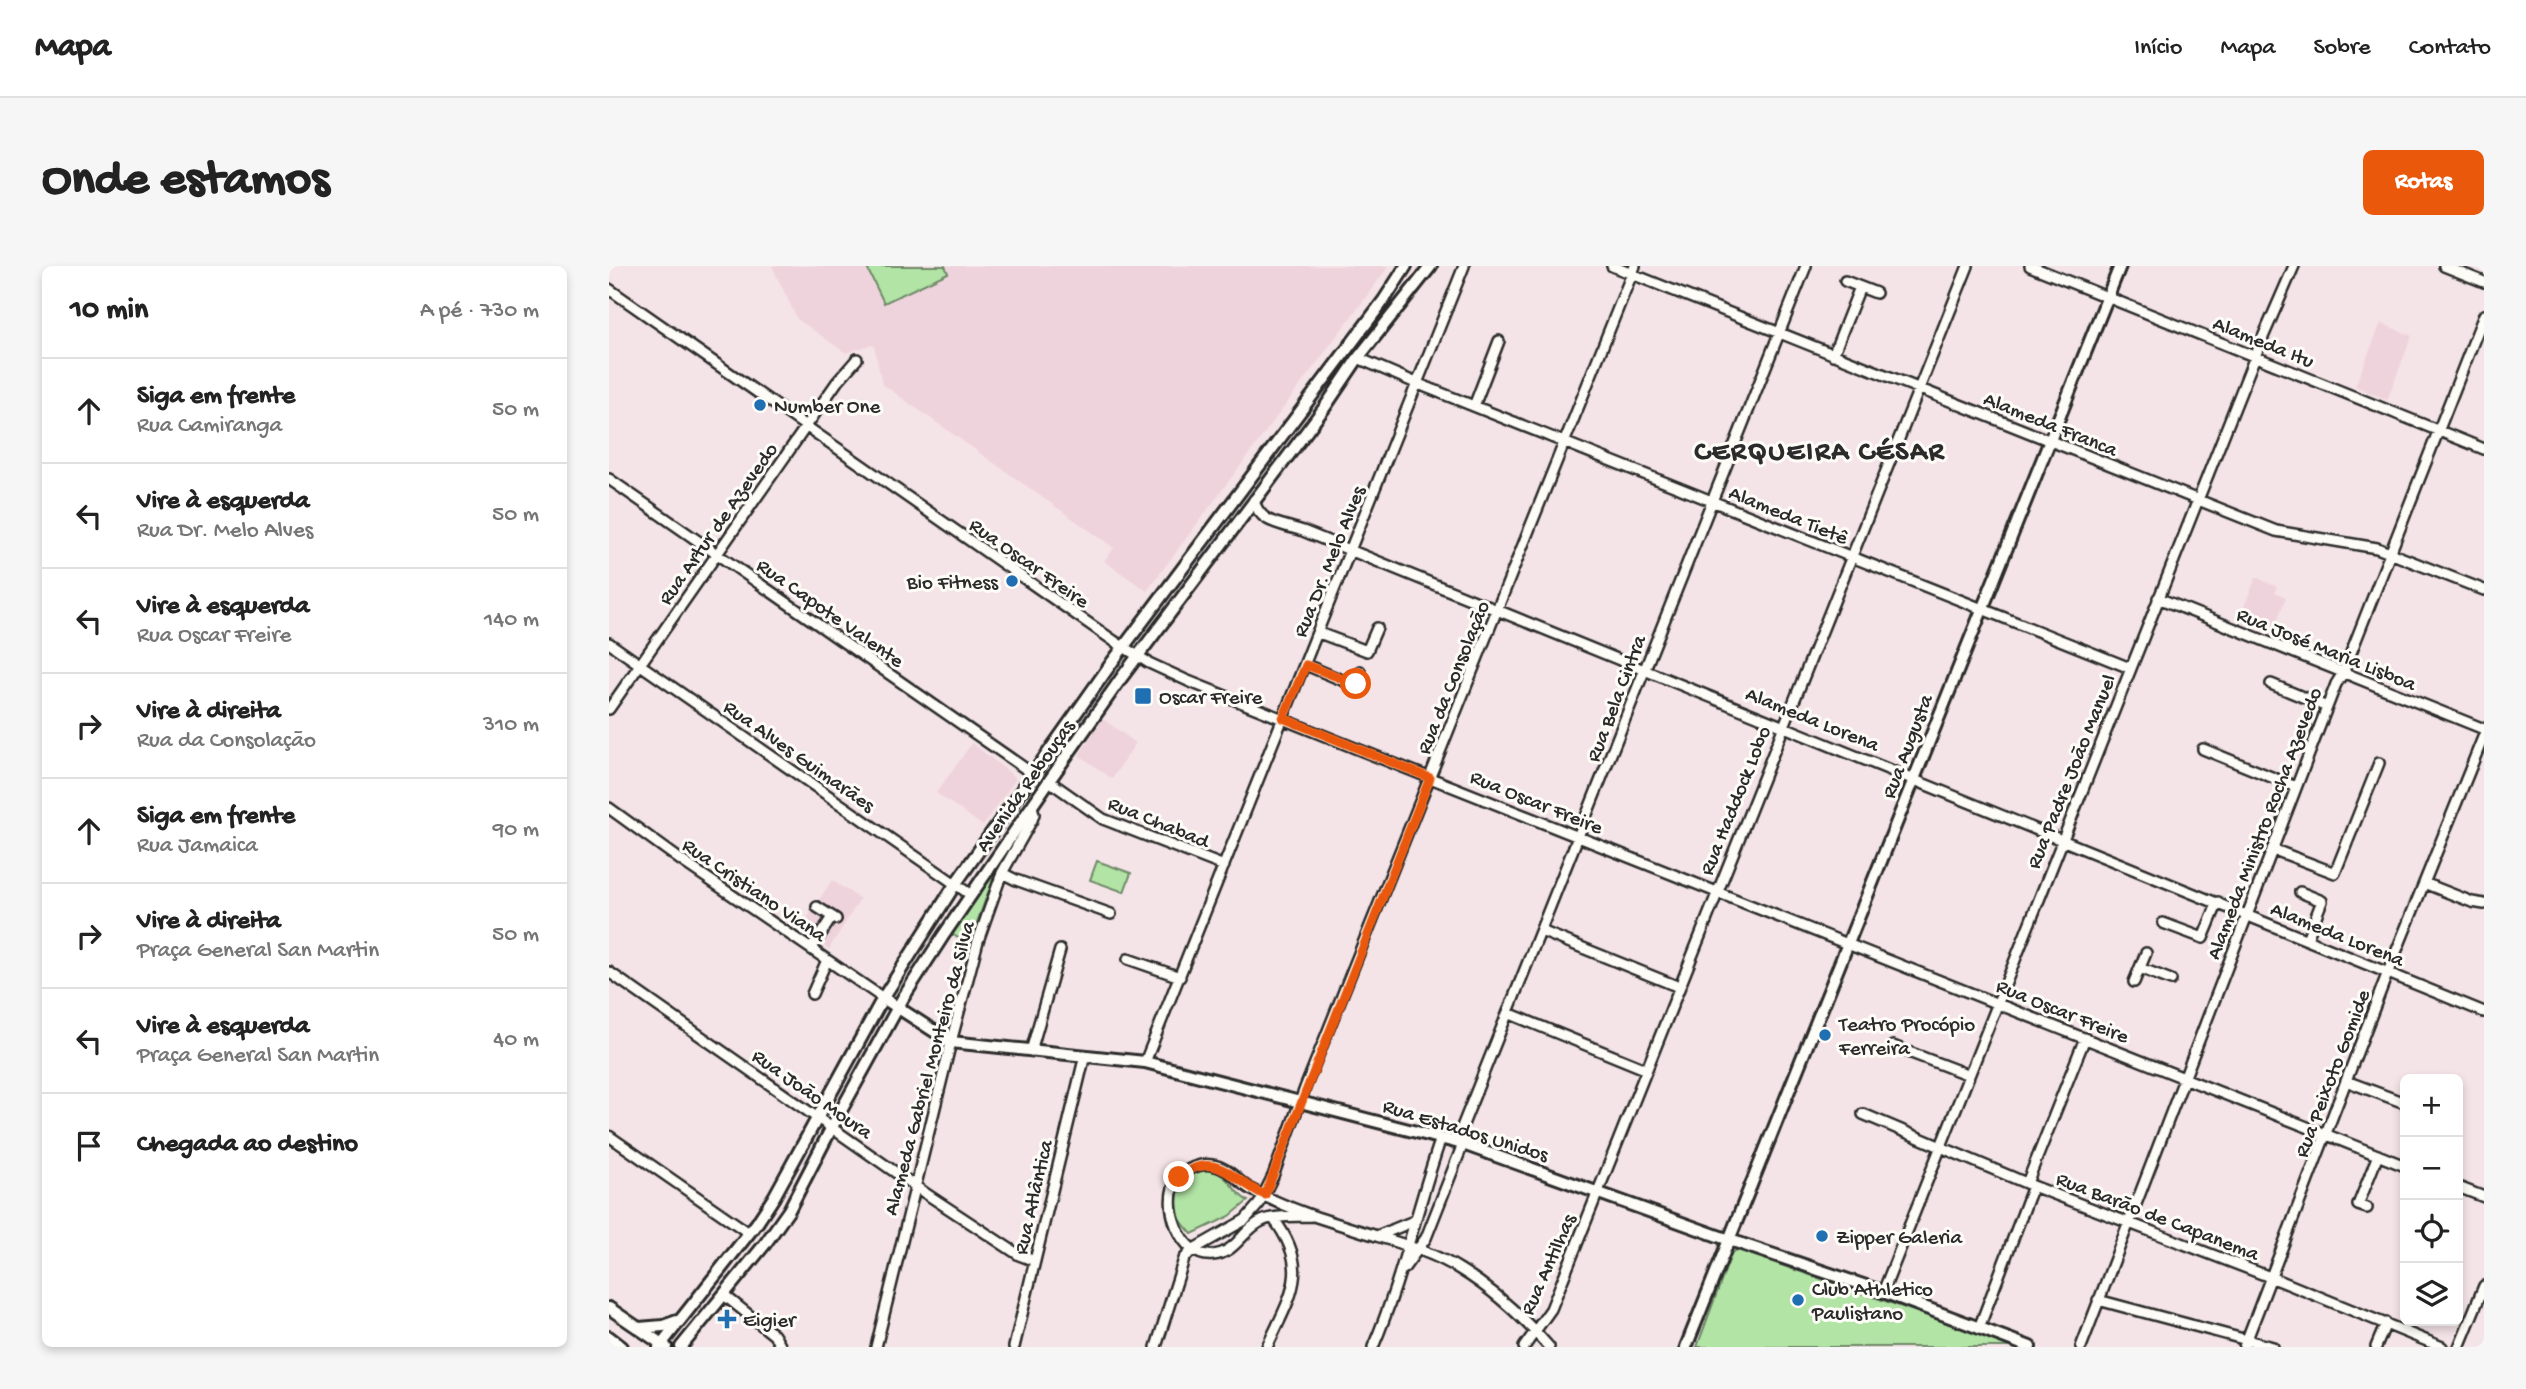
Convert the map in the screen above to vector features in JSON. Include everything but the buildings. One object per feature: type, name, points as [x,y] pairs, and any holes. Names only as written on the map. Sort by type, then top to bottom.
[{"type":"main road","name":"Avenida Rebouças","points":[[662,1346],[775,1197],[883,998],[956,883],[1123,647],[1368,321],[1406,266]]},
{"type":"main road","name":"Avenida Rebouças","points":[[681,1347],[725,1295],[789,1210],[898,1008],[1049,780],[1359,358],[1431,266]]},
{"type":"main road","name":"Rua Augusta","points":[[1686,1347],[2120,266]]},
{"type":"main road","name":"Rua Estados Unidos","points":[[883,998],[951,1042],[1145,1062],[1459,1143],[1883,1292],[2030,1347]]},
{"type":"main road","points":[[609,1308],[662,1346]]},
{"type":"main road","points":[[639,1328],[663,1326],[680,1320]]},
{"type":"main road","points":[[692,1347],[694,1332]]},
{"type":"main road","points":[[609,1337],[622,1347]]},
{"type":"street","name":"Rua Dr. Melo Alves","points":[[1145,1062],[1464,266]]},
{"type":"street","name":"Alameda Franca","points":[[1612,266],[1634,270],[1833,355],[2276,531],[2377,548],[2484,590]]},
{"type":"street","name":"Rua Bela Cintra","points":[[1402,1269],[1419,1250],[1441,1202],[1459,1143],[1508,1013],[1805,266]]},
{"type":"street","name":"Rua Haddock Lobo","points":[[1598,1192],[1968,266]]},
{"type":"street","name":"Alameda Itu","points":[[2030,266],[2484,449]]},
{"type":"street","name":"Rua Padre João Manuel","points":[[1883,1292],[2158,598],[2294,266]]},
{"type":"street","points":[[2444,266],[2484,282]]},
{"type":"street","name":"Rua da Consolação","points":[[1192,1250],[1245,1220],[1265,1195],[1634,270]]},
{"type":"street","points":[[1845,281],[1876,293]]},
{"type":"street","points":[[1833,355],[1860,287]]},
{"type":"street","name":"Rua Oscar Freire","points":[[609,289],[1123,647],[1188,681],[2400,1164]]},
{"type":"street","name":"Alameda Ministro Rocha Azevedo","points":[[2081,1347],[2246,914],[2277,850],[2296,787],[2484,315]]},
{"type":"street","points":[[1474,406],[1499,341]]},
{"type":"street","name":"Alameda Tietê","points":[[1359,358],[2130,668]]},
{"type":"street","name":"Rua Artur de Azevedo","points":[[609,709],[837,382],[857,359]]},
{"type":"street","name":"Rua Capote Valente","points":[[609,479],[1033,774]]},
{"type":"street","name":"Alameda Lorena","points":[[1255,500],[1262,518],[1303,531],[1783,725],[2484,1012]]},
{"type":"street","name":"Rua José Maria Lisboa","points":[[2158,598],[2484,729]]},
{"type":"street","points":[[1319,633],[1367,651],[1377,628]]},
{"type":"street","name":"Rua Alves Guimarães","points":[[609,643],[971,895]]},
{"type":"street","points":[[1306,665],[1354,685],[1360,671]]},
{"type":"street","points":[[2271,684],[2327,707]]},
{"type":"street","name":"Rua Peixoto Gomide","points":[[2246,1343],[2388,972],[2484,735]]},
{"type":"street","points":[[2203,749],[2296,787]]},
{"type":"street","points":[[2277,850],[2335,873],[2379,762]]},
{"type":"street","name":"Rua Chabad","points":[[1049,780],[1103,819],[1224,866]]},
{"type":"street","name":"Alameda Gabriel Monteiro da Silva","points":[[876,1347],[951,1042],[982,929],[1002,873],[1032,820],[1032,806]]},
{"type":"street","name":"Rua Cristiano Viana","points":[[609,808],[883,998]]},
{"type":"street","points":[[1002,873],[1111,914]]},
{"type":"street","points":[[2424,883],[2484,904]]},
{"type":"street","points":[[2300,892],[2322,901],[2307,939]]},
{"type":"street","points":[[2163,923],[2203,939],[2218,902]]},
{"type":"street","points":[[811,948],[834,918],[817,907]]},
{"type":"street","points":[[1541,931],[1679,988]]},
{"type":"street","points":[[1031,1051],[1060,950]]},
{"type":"street","points":[[2134,982],[2146,953]]},
{"type":"street","points":[[1128,959],[1180,977]]},
{"type":"street","points":[[811,994],[827,960]]},
{"type":"street","points":[[2140,968],[2171,980]]},
{"type":"street","name":"Rua João Moura","points":[[609,972],[916,1186],[1019,1255],[1035,1261]]},
{"type":"street","points":[[1508,1013],[1645,1069]]},
{"type":"street","points":[[1979,1328],[2085,1038]]},
{"type":"street","points":[[1893,1046],[1969,1075]]},
{"type":"street","name":"Rua Atlântica","points":[[1014,1347],[1085,1055]]},
{"type":"street","points":[[2346,1081],[2400,1101]]},
{"type":"street","name":"Rua Barão de Capanema","points":[[1863,1114],[2030,1185],[2442,1347]]},
{"type":"street","points":[[609,1136],[749,1233]]},
{"type":"street","points":[[1373,1347],[1402,1269],[1414,1221],[1441,1138]]},
{"type":"street","points":[[2367,1208],[2358,1205],[2378,1154]]},
{"type":"street","points":[[1307,1216],[1273,1218],[1256,1225],[1240,1242],[1221,1254],[1202,1255],[1192,1250],[1180,1234],[1170,1210],[1170,1198],[1174,1185],[1187,1170],[1198,1166],[1217,1166],[1250,1189],[1307,1216],[1408,1246],[1459,1268],[1489,1289],[1549,1347]]},
{"type":"street","points":[[2463,1188],[2484,1197]]},
{"type":"street","name":"Rua Antilhas","points":[[1524,1347],[1551,1308],[1598,1192]]},
{"type":"street","points":[[1287,1237],[1292,1226],[1307,1216]]},
{"type":"street","points":[[1268,1347],[1296,1276],[1293,1251],[1287,1237],[1273,1218]]},
{"type":"street","points":[[1377,1236],[1414,1221]]},
{"type":"street","points":[[1156,1347],[1180,1269],[1192,1250]]},
{"type":"street","points":[[2459,1347],[2484,1286]]},
{"type":"street","points":[[725,1295],[775,1335],[781,1347]]},
{"type":"street","points":[[2098,1300],[2246,1343],[2273,1347]]},
{"type":"street","points":[[2376,1347],[2386,1323]]},
{"type":"shaded area","points":[[772,266],[1389,266],[1147,591],[1104,561],[1114,548],[882,384],[874,346],[846,353],[797,319]]},
{"type":"shaded area","points":[[2381,323],[2412,336],[2387,400],[2355,386]]},
{"type":"shaded area","points":[[2256,577],[2277,587],[2275,592],[2286,597],[2272,634],[2238,621]]},
{"type":"shaded area","points":[[1103,719],[1136,743],[1112,779],[1079,755]]},
{"type":"shaded area","points":[[972,743],[1015,777],[983,826],[936,793]]},
{"type":"shaded area","points":[[832,880],[860,899],[829,949],[800,929]]},
{"type":"green space","points":[[866,266],[945,266],[948,273],[884,303]]},
{"type":"green space","points":[[1003,852],[969,944],[948,932]]},
{"type":"green space","points":[[1097,861],[1131,873],[1124,892],[1090,880]]},
{"type":"green space","points":[[1207,1170],[1222,1175],[1248,1201],[1230,1216],[1192,1234],[1176,1213],[1174,1195],[1187,1178]]},
{"type":"green space","name":"Club Athletico Paulistano","points":[[1738,1250],[2018,1347],[1697,1347],[1732,1252]]},
{"type":"place","name":"Number One","points":[[760,405]]},
{"type":"place","name":"Bio Fitness","points":[[1012,581]]},
{"type":"place","name":"Oscar Freire","points":[[1143,696]]},
{"type":"place","name":"Teatro Procópio Ferreira","points":[[1825,1035]]},
{"type":"place","name":"Zipper Galeria","points":[[1822,1236]]},
{"type":"place","name":"Club Athletico Paulistano","points":[[1798,1300]]},
{"type":"place","name":"Eigier","points":[[727,1319]]},
{"type":"district","name":"CERQUEIRA CÉSAR","points":[[1820,449]]},
{"type":"route","points":[[1179,1177],[1187,1170],[1208,1164],[1224,1169],[1250,1189],[1265,1195],[1305,1088],[1430,778],[1283,718],[1306,665],[1356,684]]}]
